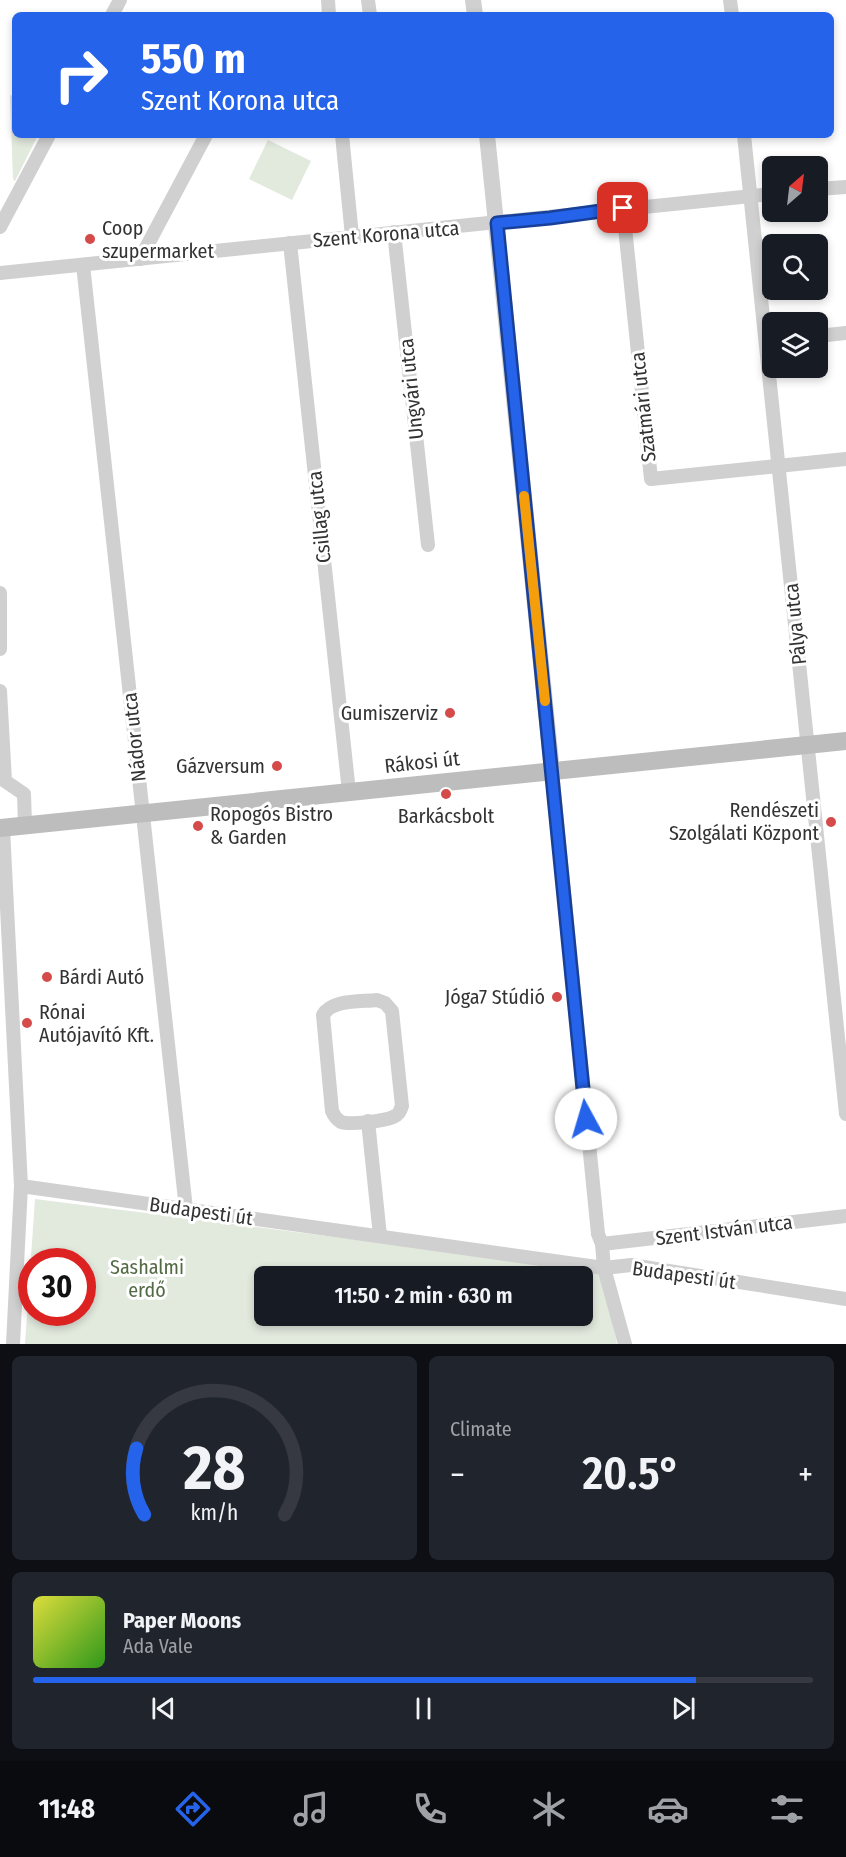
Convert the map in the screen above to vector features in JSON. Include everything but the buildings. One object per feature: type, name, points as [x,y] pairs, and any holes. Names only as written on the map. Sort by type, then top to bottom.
[{"type":"main road","name":"Rákosi út","points":[[1,828],[846,741]]},
{"type":"street","points":[[0,227],[47,138]]},
{"type":"street","points":[[140,259],[204,138]]},
{"type":"street","points":[[342,138],[352,236]]},
{"type":"street","points":[[488,138],[598,1234],[602,1244],[604,1268],[625,1344]]},
{"type":"street","name":"Pálya utca","points":[[744,138],[765,312]]},
{"type":"street","points":[[828,188],[846,187]]},
{"type":"street","name":"Szent Korona utca","points":[[0,273],[762,195]]},
{"type":"street","name":"Szatmári utca","points":[[623,208],[651,479],[778,466]]},
{"type":"street","name":"Ungvári utca","points":[[394,232],[428,545]]},
{"type":"street","name":"Csillag utca","points":[[290,243],[349,792]]},
{"type":"street","name":"Nádor utca","points":[[83,265],[186,1209]]},
{"type":"street","points":[[828,335],[846,333]]},
{"type":"street","name":"Pálya utca","points":[[772,378],[778,466],[808,745],[839,976],[846,1114]]},
{"type":"street","points":[[778,466],[846,459]]},
{"type":"street","points":[[0,593],[0,649]]},
{"type":"street","points":[[0,691],[6,781],[24,794],[25,825]]},
{"type":"street","points":[[1,828],[21,1186],[13,1344]]},
{"type":"street","points":[[377,1000],[385,1003],[392,1011],[402,1102],[399,1113],[393,1117],[368,1121],[345,1123],[334,1115],[322,1019],[324,1012],[330,1006],[377,1000]]},
{"type":"street","points":[[368,1121],[380,1236]]},
{"type":"street","name":"Budapesti út","points":[[21,1186],[604,1268],[631,1265],[846,1299]]},
{"type":"street","name":"Szent István utca","points":[[602,1244],[846,1216]]},
{"type":"green space","points":[[10,95],[12,96],[12,138],[36,138],[15,181],[13,179]]},
{"type":"green space","points":[[268,140],[311,161],[292,200],[249,179]]},
{"type":"green space","name":"Sashalmi erdő","points":[[35,1199],[563,1266],[254,1266],[254,1326],[593,1326],[593,1270],[602,1271],[617,1344],[25,1344],[26,1326],[96,1326],[96,1248],[32,1248]]},
{"type":"slow traffic","points":[[524,496],[545,701]]},
{"type":"place","name":"Coop szupermarket","points":[[90,239]]},
{"type":"place","name":"Gumiszerviz","points":[[450,713]]},
{"type":"place","name":"Gázversum","points":[[277,766]]},
{"type":"place","name":"Barkácsbolt","points":[[446,794]]},
{"type":"place","name":"Rendészeti Szolgálati Központ","points":[[831,822]]},
{"type":"place","name":"Ropogós Bistro & Garden","points":[[198,826]]},
{"type":"place","name":"Bárdi Autó","points":[[47,977]]},
{"type":"place","name":"Jóga7 Stúdió","points":[[557,997]]},
{"type":"place","name":"Rónai Autójavító Kft.","points":[[27,1023]]},
{"type":"route","points":[[586,1119],[497,223],[623,208]]}]
